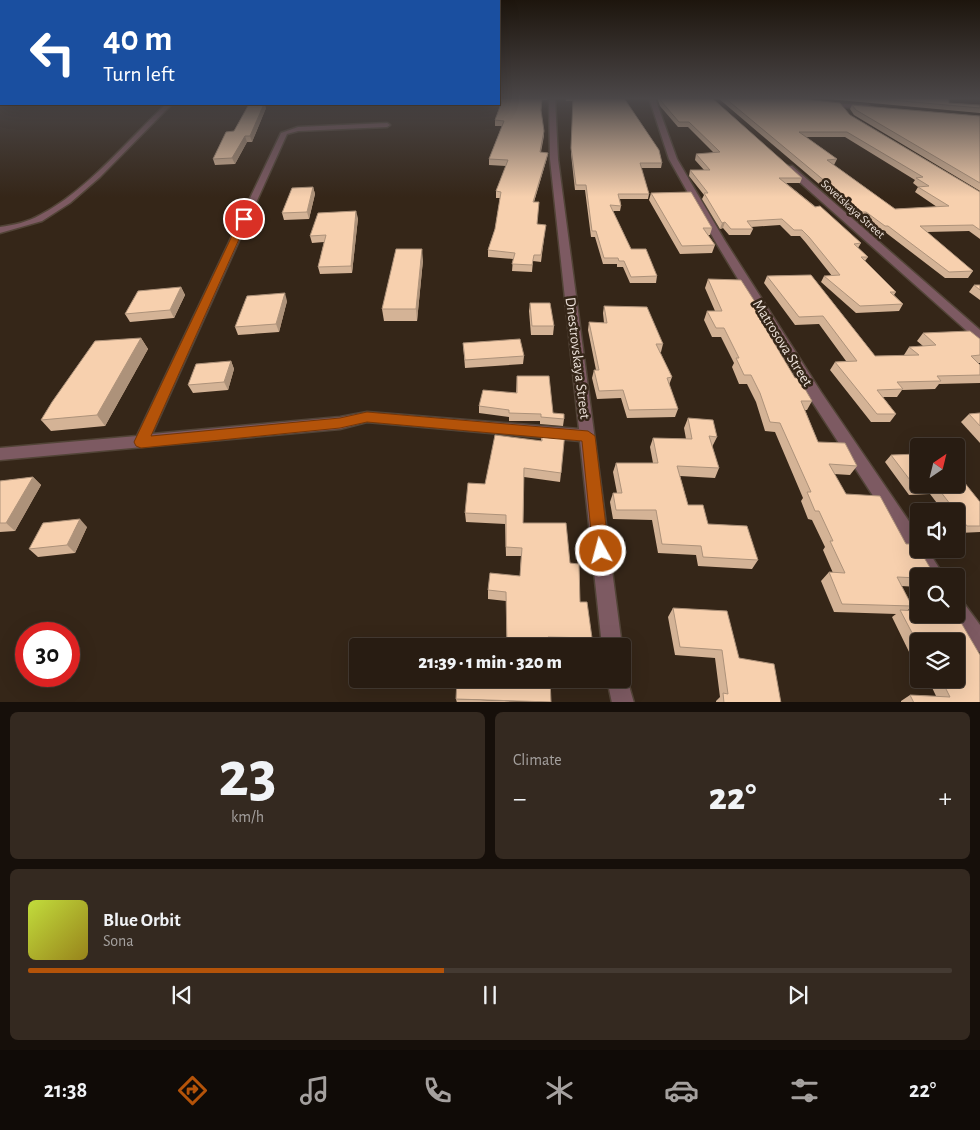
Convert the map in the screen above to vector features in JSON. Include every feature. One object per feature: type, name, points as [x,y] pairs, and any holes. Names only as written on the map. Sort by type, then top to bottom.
[{"type":"street","points":[[0,230],[20,227],[50,214],[90,180],[141,131]]},
{"type":"street","points":[[141,442],[284,133],[292,131]]},
{"type":"street","name":"Dnestrovskaya Street","points":[[553,131],[554,159],[611,638]]},
{"type":"street","name":"Matrosova Street","points":[[663,131],[673,159],[720,241],[816,396],[929,568]]},
{"type":"street","name":"Sovetskaya Street","points":[[785,165],[980,336]]},
{"type":"street","points":[[0,454],[340,423],[367,417],[588,436]]},
{"type":"street","points":[[965,621],[980,642]]},
{"type":"street","points":[[620,688],[623,702]]},
{"type":"building","points":[[252,131],[250,136],[245,136],[232,158],[213,159],[226,132]]},
{"type":"building","points":[[500,131],[544,131],[540,152],[548,153],[533,202],[539,202],[537,224],[546,225],[541,255],[534,255],[532,265],[512,264],[515,253],[488,250],[495,229],[501,192],[496,191],[508,160],[489,159]]},
{"type":"building","points":[[572,131],[646,131],[659,150],[662,163],[640,163],[649,194],[618,194],[621,206],[610,205],[631,249],[646,249],[657,276],[631,277],[624,261],[619,261],[618,258],[604,258],[596,231],[592,231],[586,185],[576,185],[571,148]]},
{"type":"building","points":[[698,131],[749,131],[802,178],[779,178],[815,207],[820,206],[861,243],[854,244],[868,257],[861,257],[896,292],[890,292],[903,304],[860,306],[824,276],[840,275],[809,237],[802,230],[794,230],[782,219],[747,221],[753,229],[731,229],[725,222],[722,223],[704,193],[708,193],[690,170],[710,170],[696,154],[720,152]]},
{"type":"building","points":[[764,131],[877,131],[980,192],[980,230],[973,225],[920,226],[973,271],[949,272],[888,226],[885,226],[866,212],[862,212]],"holes":[[[799,132],[847,132],[923,177],[916,178],[929,186],[918,187],[949,206],[895,209],[827,160],[837,159]]]},
{"type":"building","points":[[891,131],[980,131],[980,183]]},
{"type":"building","points":[[313,187],[307,212],[282,213],[292,188]]},
{"type":"building","points":[[691,192],[712,228],[703,228],[715,245],[682,246],[651,193]]},
{"type":"building","points":[[356,211],[351,266],[318,267],[326,235],[310,236],[318,213]]},
{"type":"building","points":[[396,249],[422,249],[416,309],[382,309]]},
{"type":"building","points":[[811,275],[875,356],[919,355],[909,347],[936,345],[923,333],[970,331],[980,339],[980,355],[971,356],[980,365],[980,375],[937,376],[941,381],[897,382],[903,389],[877,390],[896,414],[877,414],[835,362],[857,361],[823,316],[799,317],[767,276]]},
{"type":"building","points":[[708,279],[741,280],[766,319],[760,319],[795,378],[798,377],[812,401],[801,401],[818,442],[845,443],[857,466],[829,464],[846,494],[880,496],[906,544],[910,544],[910,558],[924,558],[930,568],[910,568],[910,578],[897,577],[910,602],[910,606],[842,604],[829,572],[845,573],[830,541],[833,541],[819,511],[815,511],[807,492],[811,492],[780,423],[770,422],[760,393],[751,375],[744,375],[736,358],[739,358],[724,328],[716,328],[707,311],[722,311]]},
{"type":"building","points":[[181,287],[170,310],[125,314],[138,291]]},
{"type":"building","points":[[285,293],[276,324],[235,327],[247,296]]},
{"type":"building","points":[[530,303],[550,303],[554,326],[532,326]]},
{"type":"building","points":[[604,306],[647,307],[663,344],[656,344],[672,377],[667,378],[678,409],[629,410],[623,390],[599,391],[594,370],[599,370],[589,322],[607,323]]},
{"type":"building","points":[[141,338],[97,415],[41,420],[95,341]]},
{"type":"building","points":[[520,339],[524,356],[465,360],[463,343]]},
{"type":"building","points":[[231,361],[224,382],[188,385],[196,364]]},
{"type":"building","points":[[517,376],[549,376],[553,413],[564,414],[564,419],[541,417],[541,414],[509,413],[509,410],[479,406],[483,390],[517,393]]},
{"type":"building","points":[[980,413],[980,426],[969,414]]},
{"type":"building","points":[[688,418],[713,420],[717,437],[709,436],[719,468],[677,466],[688,505],[703,505],[708,524],[747,526],[758,560],[703,557],[701,546],[662,544],[656,510],[616,510],[613,493],[622,493],[616,463],[658,463],[653,438],[692,439]]},
{"type":"building","points":[[542,430],[565,432],[561,473],[524,468],[523,523],[566,523],[570,563],[579,564],[580,602],[587,602],[592,638],[507,638],[506,592],[488,590],[490,573],[520,576],[522,548],[506,547],[506,515],[465,513],[468,483],[485,484],[495,435],[542,441]]},
{"type":"building","points":[[910,454],[910,480],[891,455]]},
{"type":"building","points":[[33,477],[6,523],[0,523],[0,481]]},
{"type":"building","points":[[965,483],[980,502],[980,526],[967,526],[965,523],[965,503],[949,503],[942,493],[965,493]]},
{"type":"building","points":[[80,519],[67,545],[29,549],[43,523]]},
{"type":"building","points":[[673,608],[727,611],[739,658],[774,664],[781,702],[724,702],[723,693],[728,694],[722,650],[680,647]]},
{"type":"building","points":[[900,610],[910,611],[910,623],[961,623],[980,655],[980,702],[914,702],[910,695],[950,697],[946,688],[965,688],[965,633],[912,633]]},
{"type":"building","points":[[457,688],[550,688],[551,702],[456,699]]},
{"type":"route","points":[[244,219],[141,442],[340,423],[367,417],[588,436],[601,551]]}]
